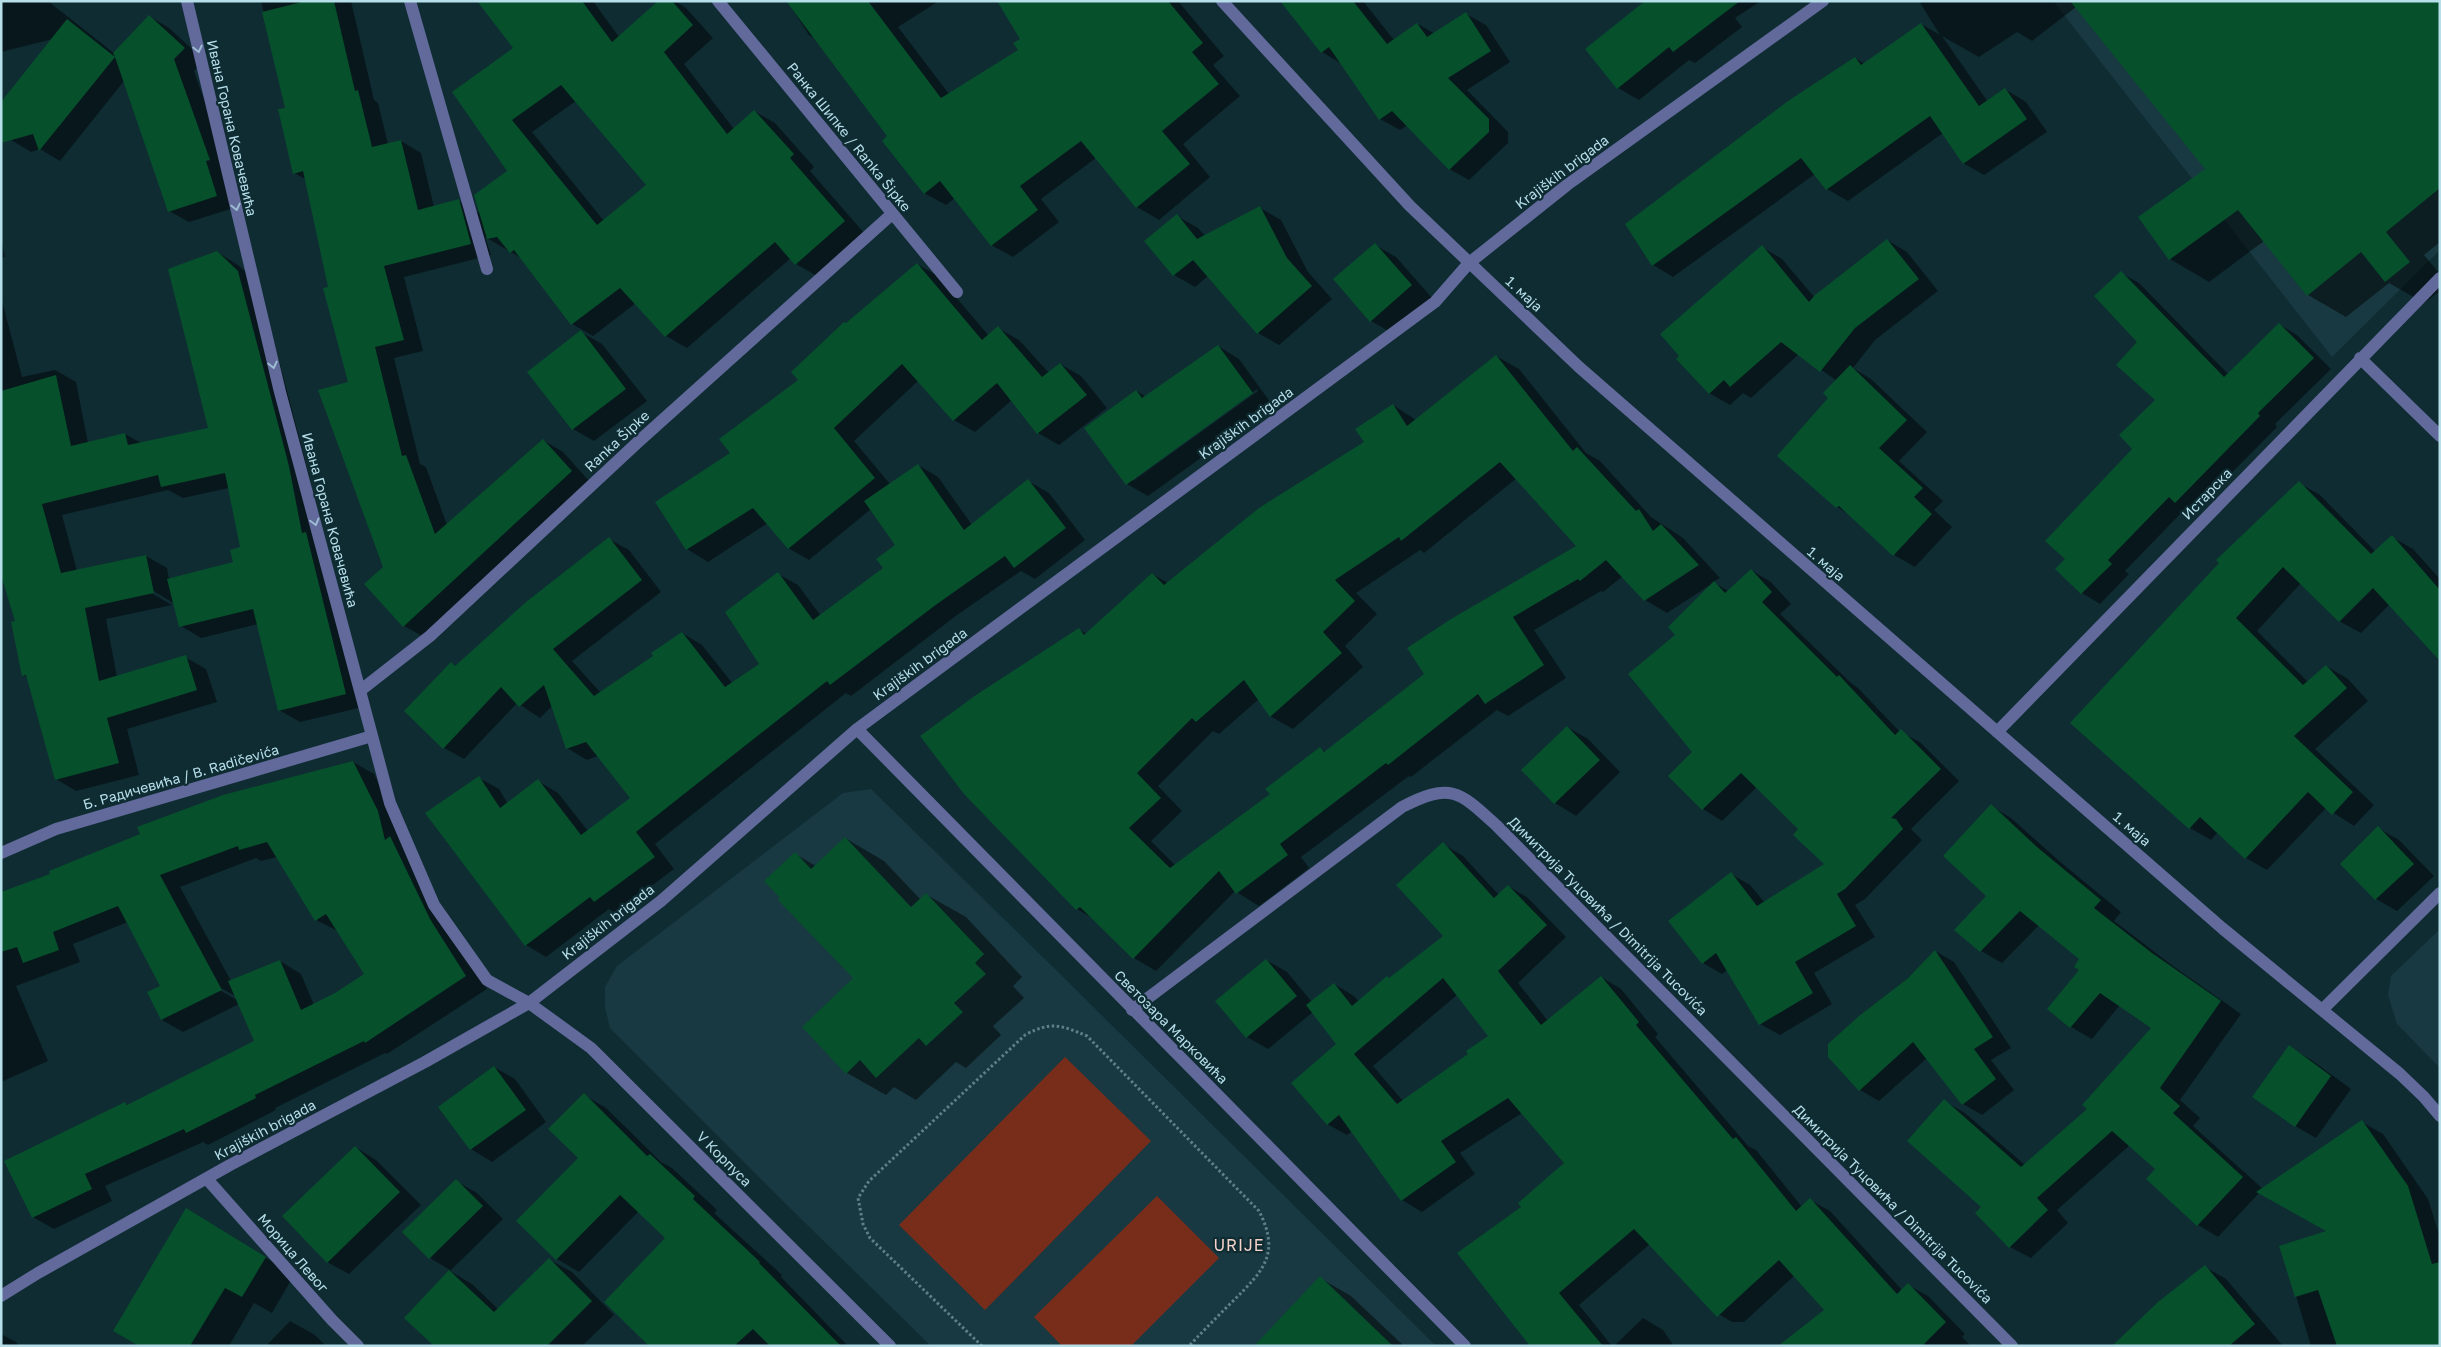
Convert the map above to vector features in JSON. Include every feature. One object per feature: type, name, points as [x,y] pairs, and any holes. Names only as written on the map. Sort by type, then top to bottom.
[{"type":"street","name":"Ивана Горана Ковачевића","points":[[187,1],[280,392],[390,803],[434,905],[487,980],[529,1003]]},
{"type":"street","points":[[410,1],[487,269]]},
{"type":"street","name":"Ранка Шипке / Ranka Šipke","points":[[718,1],[957,292]]},
{"type":"street","name":"1. маја","points":[[1222,1],[1410,206],[1579,366],[2222,928],[2400,1074],[2424,1097],[2440,1116]]},
{"type":"street","name":"Krajiških brigada","points":[[1,1296],[38,1272],[425,1062],[529,1003],[661,901],[857,729],[1435,302],[1469,263],[1566,185],[1823,1]]},
{"type":"street","name":"Ranka Šipke","points":[[361,690],[430,636],[638,442],[892,214]]},
{"type":"street","name":"Истарска","points":[[1997,732],[2440,278]]},
{"type":"street","points":[[2360,358],[2440,436]]},
{"type":"street","name":"Светозара Марковића","points":[[857,729],[1465,1346]]},
{"type":"street","name":"Б. Радичевића / B. Radičevića","points":[[1,852],[56,829],[372,736]]},
{"type":"street","name":"Димитрија Туцовића / Dimitrija Tucovića","points":[[1132,1010],[1402,807],[1427,795],[1442,791],[1457,794],[1473,804],[1497,826],[2012,1346]]},
{"type":"street","points":[[2322,1010],[2440,893]]},
{"type":"street","name":"V Корпуса","points":[[529,1003],[591,1048],[890,1346]]},
{"type":"street","name":"Морица Левог","points":[[207,1179],[332,1320],[358,1346]]},
{"type":"path","points":[[982,1346],[870,1238],[862,1224],[858,1198],[869,1181],[1025,1035],[1042,1026],[1063,1026],[1087,1036],[1259,1211],[1268,1228],[1269,1250],[1261,1272],[1189,1346]]},
{"type":"shaded area","points":[[2053,1],[2440,1],[2440,250],[2332,357]]},
{"type":"shaded area","points":[[871,789],[1436,1346],[931,1346],[789,1207],[610,1028],[605,1007],[605,987],[617,966],[843,793]]},
{"type":"shaded area","points":[[2440,929],[2440,1068],[2397,1024],[2388,995],[2391,976]]},
{"type":"shaded area","points":[[1065,1057],[1151,1141],[985,1310],[899,1225]]},
{"type":"shaded area","points":[[1157,1196],[1219,1258],[1131,1346],[1062,1346],[1034,1317]]},
{"type":"building","points":[[306,1],[334,1],[355,91],[358,90],[372,147],[401,140],[418,210],[459,199],[471,244],[384,266],[404,340],[375,347],[402,456],[406,455],[435,534],[543,439],[572,471],[403,627],[364,584],[383,567],[318,390],[348,382],[323,288],[328,287],[303,171],[293,174],[278,109],[285,108],[262,12]]},
{"type":"building","points":[[477,1],[582,1],[612,42],[658,1],[672,1],[693,25],[664,52],[727,134],[754,110],[794,154],[790,158],[845,221],[795,265],[775,242],[665,337],[620,288],[571,325],[514,250],[510,253],[497,237],[487,239],[474,195],[507,171],[452,92],[513,48]],"holes":[[[561,85],[646,185],[597,225],[512,120]]]},
{"type":"building","points":[[786,1],[868,1],[941,98],[1018,50],[1013,43],[1020,39],[997,1],[1168,1],[1203,43],[1192,52],[1219,84],[1162,131],[1190,164],[1136,208],[1081,141],[1020,186],[1038,210],[991,246],[940,181],[924,194],[882,141],[887,136]]},
{"type":"building","points":[[1280,1],[1353,1],[1387,44],[1417,23],[1427,37],[1466,12],[1491,51],[1448,78],[1489,119],[1489,132],[1449,170],[1392,111],[1379,120],[1329,47],[1321,53]]},
{"type":"building","points":[[1645,1],[1740,1],[1673,52],[1669,47],[1617,89],[1585,49]]},
{"type":"building","points":[[2070,1],[2440,1],[2440,188],[2386,232],[2410,262],[2385,282],[2361,252],[2307,296],[2238,210],[2169,260],[2138,217],[2205,169]]},
{"type":"building","points":[[149,15],[185,48],[174,59],[210,160],[206,161],[217,196],[168,212],[113,53]]},
{"type":"building","points":[[67,19],[115,57],[39,151],[33,134],[1,143],[1,102]]},
{"type":"building","points":[[1921,23],[1979,106],[2005,88],[2027,119],[1963,164],[1930,116],[1826,190],[1801,158],[1652,266],[1625,224],[1788,101],[1855,57],[1861,65]]},
{"type":"building","points":[[1260,206],[1287,258],[1312,286],[1257,334],[1193,260],[1173,276],[1144,241],[1177,214],[1197,239]]},
{"type":"building","points":[[1887,239],[1919,279],[1855,328],[1820,372],[1781,342],[1730,387],[1724,380],[1709,394],[1676,359],[1679,356],[1660,334],[1762,245],[1809,302],[1815,295]]},
{"type":"building","points":[[1375,243],[1412,285],[1370,322],[1333,279]]},
{"type":"building","points":[[217,251],[238,271],[289,466],[302,533],[306,532],[346,694],[278,711],[253,609],[179,627],[167,579],[233,562],[230,550],[240,547],[225,473],[161,487],[158,475],[42,504],[61,573],[146,555],[154,593],[85,608],[99,681],[186,655],[197,690],[107,718],[119,763],[55,780],[26,675],[22,676],[11,622],[15,621],[1,575],[1,391],[56,375],[71,446],[125,433],[128,445],[208,428],[168,269]]},
{"type":"building","points":[[917,263],[982,340],[998,326],[1042,377],[1060,363],[1087,395],[1037,434],[997,383],[953,421],[902,364],[834,428],[875,478],[788,549],[753,508],[686,550],[655,502],[730,453],[719,439],[798,380],[791,372],[844,322],[846,323]]},
{"type":"building","points":[[2121,271],[2224,377],[2279,323],[2314,358],[2258,413],[2260,416],[2175,503],[2169,497],[2108,560],[2112,564],[2081,594],[2055,569],[2065,559],[2045,541],[2132,449],[2119,435],[2155,400],[2116,365],[2137,342],[2094,296]]},
{"type":"building","points":[[581,330],[626,389],[572,430],[527,372]]},
{"type":"building","points":[[1218,345],[1253,393],[1126,485],[1084,428],[1136,390],[1142,398]]},
{"type":"building","points":[[1496,355],[1573,451],[1577,447],[1636,511],[1639,509],[1653,531],[1661,524],[1699,565],[1644,601],[1606,560],[1580,581],[1578,579],[1513,617],[1544,665],[1485,704],[1478,694],[1388,765],[1386,763],[1280,844],[1288,855],[1236,894],[1219,871],[1133,959],[1080,907],[1076,910],[964,794],[920,736],[976,695],[1079,628],[1084,635],[1152,573],[1164,585],[1259,508],[1364,442],[1355,429],[1393,404],[1407,426]],"holes":[[[1500,462],[1576,546],[1451,619],[1407,648],[1424,674],[1324,752],[1320,747],[1265,789],[1270,794],[1170,868],[1129,828],[1161,798],[1137,773],[1192,718],[1196,722],[1244,680],[1270,717],[1342,653],[1323,632],[1355,601],[1335,580],[1399,537],[1401,541]]]},
{"type":"building","points":[[1850,365],[1907,420],[1879,448],[1923,488],[1914,497],[1932,514],[1893,556],[1839,506],[1836,508],[1777,456],[1828,398],[1823,393]]},
{"type":"building","points":[[918,464],[964,530],[1028,479],[1066,528],[1014,568],[1005,556],[937,604],[830,685],[827,681],[636,832],[655,857],[594,902],[590,897],[525,946],[425,813],[479,776],[500,808],[538,779],[581,835],[630,798],[586,742],[566,749],[544,685],[519,707],[501,687],[443,749],[404,711],[451,662],[455,666],[526,602],[609,537],[642,580],[553,649],[594,696],[653,656],[651,653],[682,632],[725,687],[759,664],[725,612],[778,572],[813,620],[883,568],[876,559],[895,545],[864,501]]},
{"type":"building","points":[[2299,481],[2371,554],[2392,535],[2440,590],[2440,661],[2373,588],[2339,622],[2283,567],[2236,618],[2303,685],[2326,665],[2347,688],[2294,736],[2353,792],[2332,815],[2308,792],[2245,859],[2200,817],[2189,829],[2070,723],[2219,563],[2216,560]]},
{"type":"building","points":[[1751,569],[1772,592],[1762,602],[1837,677],[1839,675],[1895,735],[1901,729],[1941,769],[1891,818],[1896,819],[1903,829],[1845,889],[1837,894],[1856,926],[1795,962],[1813,993],[1759,1025],[1716,953],[1702,964],[1668,921],[1731,872],[1757,906],[1824,864],[1793,835],[1798,829],[1741,773],[1702,810],[1668,776],[1692,752],[1628,674],[1675,635],[1668,627],[1714,581],[1725,593]]},
{"type":"building","points":[[1567,726],[1600,760],[1554,804],[1521,770]]},
{"type":"building","points":[[353,761],[378,811],[385,840],[390,836],[430,919],[466,976],[365,1043],[364,1041],[255,1095],[256,1098],[186,1133],[184,1129],[85,1174],[92,1189],[32,1218],[4,1161],[125,1102],[127,1105],[254,1041],[228,981],[280,960],[301,1010],[335,993],[364,974],[326,914],[315,921],[267,842],[239,850],[238,846],[160,875],[222,990],[161,1020],[147,992],[160,986],[118,906],[53,932],[59,950],[23,963],[17,947],[1,952],[1,892],[50,874],[49,871],[140,834],[137,827],[223,795]]},
{"type":"building","points":[[1991,804],[2037,847],[2101,900],[2094,908],[2152,953],[2221,1001],[2160,1088],[2180,1106],[2173,1113],[2243,1177],[2197,1226],[2146,1179],[2155,1169],[2112,1131],[2037,1198],[2048,1210],[2009,1248],[1975,1213],[1981,1207],[1907,1141],[1944,1099],[2021,1167],[2087,1109],[2082,1105],[2151,1028],[2100,993],[2070,1028],[2047,1009],[2079,970],[2074,967],[2079,959],[2020,911],[1980,952],[1954,930],[1986,896],[1943,856]]},
{"type":"building","points":[[2378,826],[2414,864],[2375,900],[2340,864]]},
{"type":"building","points":[[845,837],[911,907],[926,893],[984,954],[975,963],[986,974],[954,1003],[963,1012],[926,1046],[919,1038],[876,1078],[860,1060],[846,1074],[802,1027],[853,978],[778,900],[780,898],[764,881],[795,852],[811,869]]},
{"type":"building","points":[[1443,842],[1494,898],[1508,885],[1547,925],[1498,971],[1541,1025],[1601,976],[1639,1022],[1636,1025],[1733,1139],[1736,1137],[1796,1211],[1810,1198],[1897,1294],[1908,1283],[1946,1322],[1922,1346],[1778,1346],[1824,1310],[1779,1260],[1717,1317],[1634,1229],[1559,1293],[1603,1346],[1530,1346],[1457,1253],[1521,1207],[1518,1203],[1564,1163],[1508,1098],[1441,1141],[1456,1162],[1401,1201],[1339,1115],[1327,1125],[1291,1083],[1336,1044],[1306,1005],[1334,983],[1352,1006],[1387,976],[1389,978],[1443,936],[1396,885]],"holes":[[[1443,978],[1488,1036],[1466,1051],[1468,1054],[1397,1104],[1354,1054]]]},
{"type":"building","points":[[1935,950],[1993,1037],[1974,1049],[1996,1079],[1962,1105],[1913,1042],[1859,1091],[1828,1057],[1828,1044],[1859,1016],[1907,979]]},
{"type":"building","points":[[1266,959],[1297,996],[1246,1038],[1215,1001]]},
{"type":"building","points":[[2289,1045],[2331,1076],[2295,1127],[2252,1097]]},
{"type":"building","points":[[494,1066],[526,1110],[470,1150],[438,1107]]},
{"type":"building","points":[[584,1093],[647,1156],[650,1154],[695,1196],[693,1199],[760,1262],[841,1346],[770,1346],[753,1329],[734,1346],[649,1346],[604,1302],[665,1238],[620,1195],[556,1260],[516,1221],[578,1158],[548,1129]]},
{"type":"building","points":[[2362,1120],[2408,1186],[2432,1264],[2440,1262],[2440,1346],[2337,1346],[2318,1290],[2295,1297],[2279,1246],[2326,1231],[2256,1192]]},
{"type":"building","points":[[355,1146],[400,1192],[327,1263],[282,1216]]},
{"type":"building","points":[[456,1179],[483,1206],[429,1259],[402,1232]]},
{"type":"building","points":[[186,1208],[266,1257],[242,1297],[225,1288],[190,1346],[139,1346],[113,1331]]},
{"type":"building","points":[[549,1258],[592,1301],[547,1346],[434,1346],[404,1318],[449,1270],[494,1312]]},
{"type":"building","points":[[2205,1265],[2255,1324],[2229,1346],[2112,1346],[2158,1302]]},
{"type":"building","points":[[1320,1276],[1393,1346],[1254,1346]]},
{"type":"district","name":"URIJE","points":[[1239,1245]]}]
